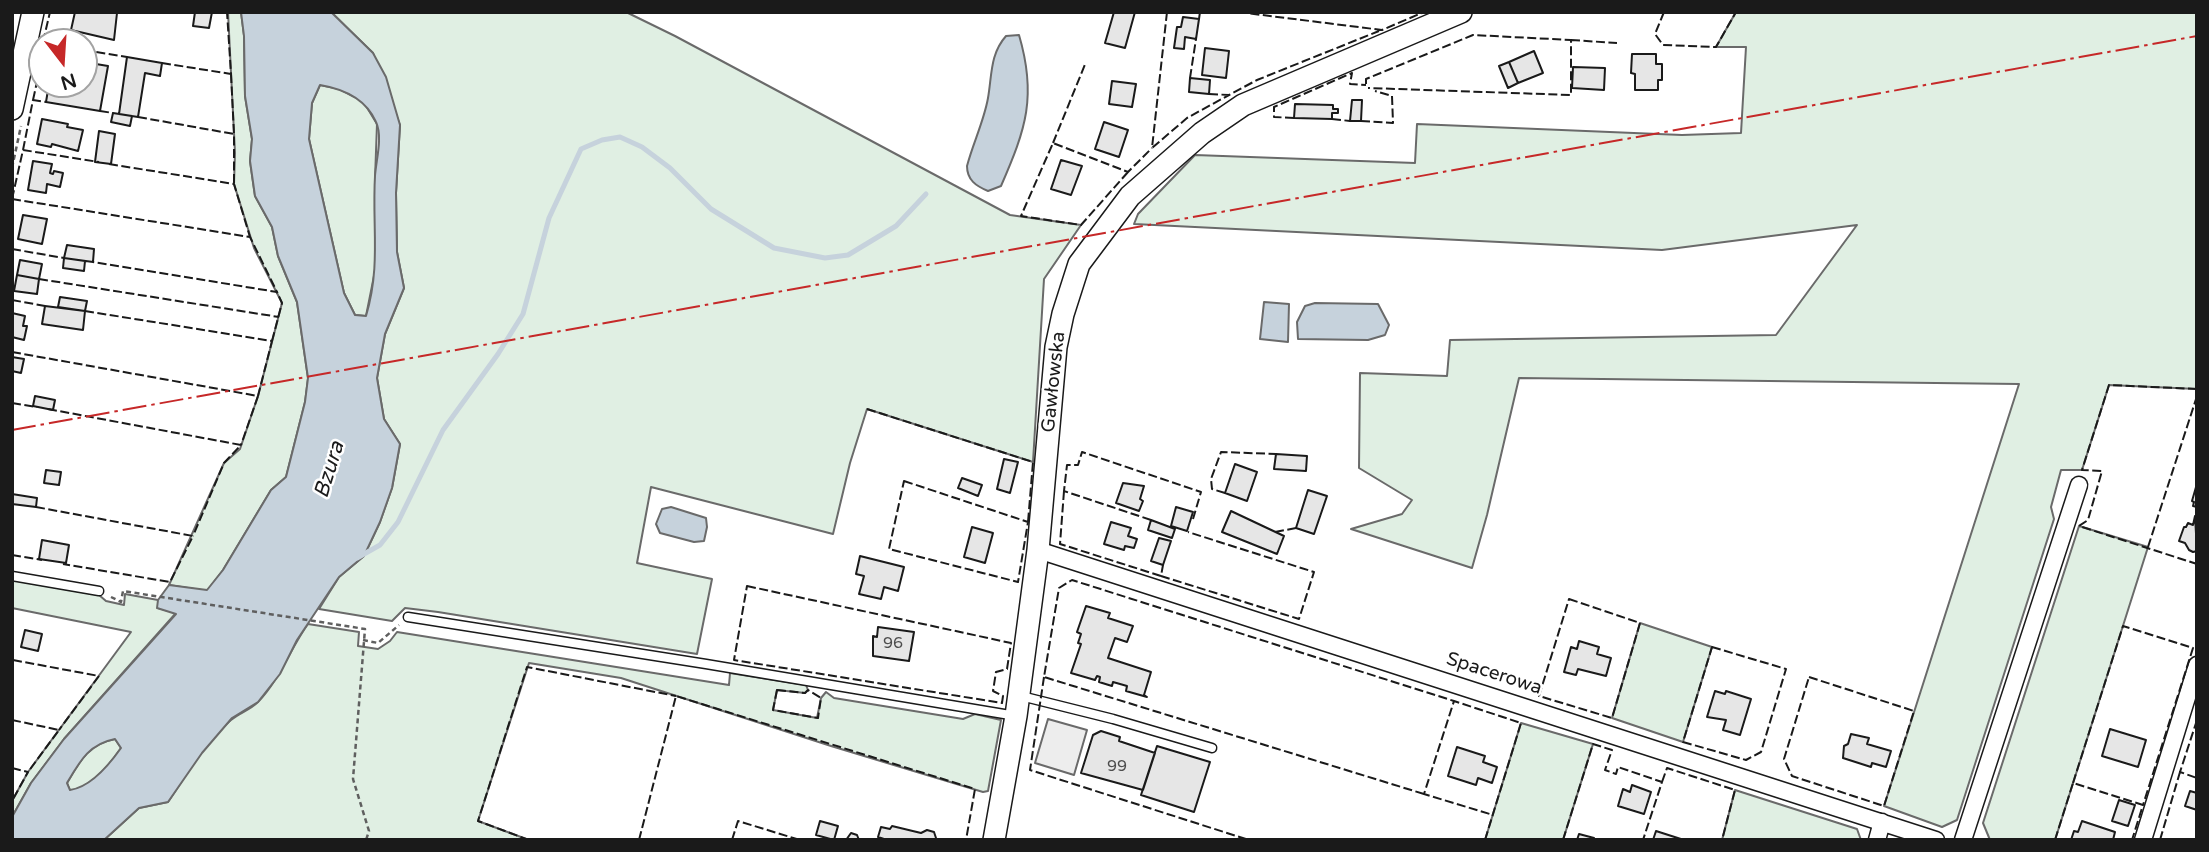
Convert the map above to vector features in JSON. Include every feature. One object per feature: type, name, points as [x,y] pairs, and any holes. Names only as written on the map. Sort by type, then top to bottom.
[{"type":"street","points":[[13,106],[33,12]]},
{"type":"street","name":"Gawłowska","points":[[994,840],[1017,706],[1038,550],[1056,347],[1079,264],[1130,196],[1202,133],[1243,105],[1461,12]]},
{"type":"street","points":[[1963,840],[2079,485]]},
{"type":"street","name":"Spacerowa","points":[[1038,550],[1936,840]]},
{"type":"street","points":[[2143,840],[2197,665]]},
{"type":"street","points":[[1877,840],[1882,822]]},
{"type":"lane","points":[[12,576],[99,591]]},
{"type":"lane","points":[[408,617],[706,664],[1114,719],[1212,748]]},
{"type":"path","points":[[121,602],[123,590],[365,629],[353,779],[369,831],[366,840]]},
{"type":"path","points":[[363,640],[378,643],[408,617]]},
{"type":"green space","points":[[228,12],[241,12],[245,96],[252,139],[250,161],[255,196],[272,227],[278,256],[297,302],[308,378],[305,402],[286,477],[271,490],[223,570],[207,591],[169,585],[224,463],[240,449],[258,396],[282,303],[254,248],[234,184]]},
{"type":"green space","points":[[331,12],[626,12],[1010,215],[1081,225],[1044,279],[1033,462],[867,409],[850,463],[833,534],[651,487],[637,563],[712,579],[697,654],[405,608],[392,621],[319,609],[339,577],[364,556],[392,488],[400,444],[384,419],[377,378],[385,334],[404,288],[397,252],[396,193],[400,125],[373,53]]},
{"type":"green space","points":[[1736,12],[2197,12],[2197,389],[2109,385],[2082,470],[2061,470],[2051,507],[2054,519],[1957,820],[1942,827],[1884,806],[2019,384],[1519,378],[1472,568],[1351,529],[1402,514],[1412,500],[1359,468],[1360,373],[1447,376],[1450,340],[1776,335],[1857,225],[1662,250],[1134,224],[1138,214],[1195,155],[1415,163],[1417,124],[1682,135],[1741,133],[1746,47],[1716,47]]},
{"type":"green space","points":[[320,85],[339,89],[363,101],[377,124],[377,261],[366,316],[355,315],[344,293],[309,139],[312,103]]},
{"type":"green space","points":[[2079,526],[2148,547],[2055,840],[1990,840],[1983,823]]},
{"type":"green space","points":[[12,580],[99,595],[106,601],[124,605],[125,594],[158,600],[158,608],[176,613],[64,739],[31,783],[12,817],[12,801],[28,772],[131,632],[12,608]]},
{"type":"green space","points":[[1640,623],[1712,647],[1683,742],[1612,718]]},
{"type":"green space","points":[[308,624],[359,632],[358,646],[378,649],[397,632],[729,685],[730,673],[806,685],[808,690],[805,693],[777,690],[773,710],[817,718],[821,698],[826,692],[834,698],[963,719],[975,714],[1001,720],[988,791],[983,792],[831,746],[621,678],[529,663],[478,821],[529,840],[104,840],[139,808],[168,802],[213,738],[266,693]]},
{"type":"green space","points":[[1521,723],[1593,744],[1563,840],[1485,840]]},
{"type":"green space","points":[[115,739],[121,748],[105,768],[86,785],[70,791],[67,783],[91,749]]},
{"type":"green space","points":[[1735,790],[1857,829],[1861,840],[1722,840]]},
{"type":"shaded area","points":[[1048,719],[1087,730],[1074,775],[1035,763]]},
{"type":"water","name":"Bzura","points":[[241,12],[331,12],[373,53],[386,77],[400,125],[396,193],[397,252],[404,288],[385,334],[377,378],[384,419],[400,444],[392,488],[364,556],[339,577],[297,640],[280,674],[258,702],[232,718],[202,753],[168,802],[139,808],[104,840],[12,840],[12,817],[31,783],[64,739],[176,614],[157,608],[158,600],[169,585],[207,590],[223,570],[271,490],[286,477],[305,402],[308,378],[297,302],[278,256],[272,227],[255,196],[250,161],[252,139],[245,96]],"holes":[[[320,85],[346,92],[360,101],[372,114],[378,128],[374,194],[375,263],[366,316],[355,315],[344,293],[309,139],[312,103]],[[115,739],[121,748],[105,768],[85,785],[70,790],[67,783],[86,755],[98,745]]]},
{"type":"water","points":[[1019,35],[1027,76],[1026,112],[1017,147],[1001,186],[988,191],[973,182],[967,166],[986,107],[997,50],[1006,36]]},
{"type":"water","points":[[1264,302],[1289,304],[1288,342],[1260,339]]},
{"type":"water","points":[[1315,303],[1378,304],[1389,325],[1385,335],[1368,340],[1298,339],[1297,322],[1305,306]]},
{"type":"water","points":[[671,507],[706,518],[704,541],[694,542],[660,533],[656,524],[662,509]]},
{"type":"building","points":[[75,12],[117,13],[114,40],[98,36],[98,28],[71,28]]},
{"type":"building","points":[[195,12],[212,12],[209,28],[193,26]]},
{"type":"building","points":[[1114,12],[1135,12],[1125,48],[1105,43]]},
{"type":"building","points":[[1183,17],[1199,19],[1196,39],[1185,37],[1184,49],[1174,48],[1177,27],[1181,27]]},
{"type":"building","points":[[1205,48],[1229,51],[1226,78],[1202,75]]},
{"type":"building","points":[[1534,51],[1543,73],[1518,83],[1509,62]]},
{"type":"building","points":[[1632,54],[1656,54],[1656,64],[1662,64],[1662,80],[1658,80],[1658,90],[1635,90],[1635,74],[1631,73]]},
{"type":"building","points":[[127,57],[162,63],[160,76],[145,73],[138,117],[119,114]]},
{"type":"building","points":[[1509,62],[1518,83],[1508,88],[1499,66]]},
{"type":"building","points":[[98,64],[108,66],[100,111],[46,102],[47,98],[98,98]]},
{"type":"building","points":[[1573,67],[1605,68],[1604,90],[1572,88]]},
{"type":"building","points":[[1190,78],[1210,80],[1209,94],[1189,92]]},
{"type":"building","points":[[1112,81],[1136,84],[1132,107],[1109,104]]},
{"type":"building","points":[[1352,100],[1362,100],[1361,121],[1350,121]]},
{"type":"building","points":[[1295,104],[1333,105],[1333,109],[1338,109],[1338,113],[1332,113],[1332,119],[1294,118]]},
{"type":"building","points":[[113,113],[132,116],[130,126],[111,122]]},
{"type":"building","points":[[42,119],[83,130],[78,151],[52,144],[51,147],[37,144]]},
{"type":"building","points":[[1104,122],[1128,130],[1119,157],[1095,149]]},
{"type":"building","points":[[99,131],[115,134],[111,164],[95,162]]},
{"type":"building","points":[[1061,160],[1082,166],[1071,195],[1051,189]]},
{"type":"building","points":[[33,161],[52,164],[50,173],[63,173],[60,187],[47,184],[46,193],[28,190]]},
{"type":"building","points":[[23,215],[47,219],[42,244],[18,239]]},
{"type":"building","points":[[67,245],[94,249],[93,262],[64,258]]},
{"type":"building","points":[[64,258],[85,261],[84,271],[63,268]]},
{"type":"building","points":[[20,260],[42,264],[39,279],[17,275]]},
{"type":"building","points":[[17,275],[39,279],[37,294],[14,291]]},
{"type":"building","points":[[60,297],[87,301],[85,311],[58,307]]},
{"type":"building","points":[[45,306],[85,311],[83,330],[42,324]]},
{"type":"building","points":[[12,313],[25,316],[23,326],[27,326],[24,340],[12,337]]},
{"type":"building","points":[[12,357],[24,359],[21,373],[12,371]]},
{"type":"building","points":[[35,396],[55,400],[53,410],[33,406]]},
{"type":"building","points":[[1276,454],[1307,456],[1306,471],[1274,469]]},
{"type":"building","points":[[1004,459],[1018,462],[1010,493],[997,489]]},
{"type":"building","points":[[1235,464],[1257,472],[1247,501],[1225,493]]},
{"type":"building","points":[[46,470],[61,472],[59,485],[44,483]]},
{"type":"building","points":[[962,478],[982,485],[978,496],[958,488]]},
{"type":"building","points":[[1123,483],[1144,486],[1139,511],[1116,503]]},
{"type":"building","points":[[2196,487],[2197,507],[2193,506],[2192,501]]},
{"type":"building","points":[[1308,490],[1327,496],[1314,534],[1296,528]]},
{"type":"building","points":[[12,494],[37,498],[36,507],[12,504]]},
{"type":"building","points":[[1176,507],[1193,512],[1187,531],[1171,526]]},
{"type":"building","points":[[1231,511],[1284,536],[1277,554],[1222,532]]},
{"type":"building","points":[[2195,516],[2197,551],[2193,552],[2185,543],[2179,541],[2184,527],[2188,523],[2193,525]]},
{"type":"building","points":[[1151,520],[1175,529],[1172,538],[1148,530]]},
{"type":"building","points":[[1111,522],[1131,528],[1128,536],[1137,539],[1134,548],[1125,546],[1124,550],[1104,544]]},
{"type":"building","points":[[972,527],[993,533],[985,563],[964,557]]},
{"type":"building","points":[[1159,538],[1171,541],[1163,565],[1151,561]]},
{"type":"building","points":[[42,540],[69,545],[66,563],[39,559]]},
{"type":"building","points":[[860,556],[904,567],[898,591],[884,587],[881,599],[859,594],[864,576],[856,574]]},
{"type":"building","points":[[1086,606],[1110,613],[1108,618],[1133,626],[1127,642],[1115,638],[1108,658],[1151,672],[1144,695],[1147,697],[1126,691],[1127,686],[1113,682],[1112,686],[1099,682],[1100,677],[1097,676],[1095,680],[1071,673],[1081,644],[1078,643],[1081,634],[1077,632]]},
{"type":"building","points":[[878,627],[914,632],[909,661],[873,656],[873,636],[877,637]]},
{"type":"building","points":[[25,630],[42,634],[38,651],[21,647]]},
{"type":"building","points":[[1579,641],[1599,647],[1597,654],[1611,658],[1606,676],[1578,669],[1576,675],[1564,672],[1571,647],[1577,649]]},
{"type":"building","points":[[1715,691],[1725,694],[1726,691],[1751,699],[1740,735],[1723,730],[1726,720],[1707,717]]},
{"type":"building","points":[[2110,729],[2146,740],[2138,767],[2102,756]]},
{"type":"building","points":[[1101,731],[1120,737],[1119,741],[1155,753],[1143,790],[1081,773],[1093,735]]},
{"type":"building","points":[[1851,734],[1869,738],[1867,744],[1891,751],[1886,767],[1872,763],[1871,767],[1843,758],[1844,746],[1848,744]]},
{"type":"building","points":[[1157,746],[1210,762],[1194,812],[1141,795]]},
{"type":"building","points":[[1457,747],[1485,756],[1483,762],[1497,767],[1492,783],[1478,778],[1476,785],[1448,776]]},
{"type":"building","points":[[1632,785],[1651,792],[1644,814],[1618,806],[1623,789],[1630,792]]},
{"type":"building","points":[[2190,791],[2197,793],[2197,810],[2185,806]]},
{"type":"building","points":[[2119,800],[2135,805],[2128,826],[2112,821]]},
{"type":"building","points":[[820,821],[838,826],[834,840],[816,835]]},
{"type":"building","points":[[2082,821],[2115,832],[2113,840],[2071,840]]},
{"type":"building","points":[[892,826],[921,833],[927,830],[934,832],[936,838],[887,840],[878,837],[881,827],[890,829]]},
{"type":"building","points":[[1656,831],[1684,840],[1653,840]]},
{"type":"building","points":[[851,833],[857,835],[859,840],[846,840]]},
{"type":"building","points":[[1579,834],[1594,838],[1594,840],[1577,840]]},
{"type":"waterway","points":[[357,558],[380,545],[398,522],[443,430],[498,354],[523,314],[549,218],[581,149],[602,140],[620,137],[642,147],[670,168],[711,209],[774,248],[825,258],[848,255],[896,226],[926,194]]},
{"type":"fence","points":[[46,28],[50,12]]},
{"type":"fence","points":[[162,63],[231,74],[227,12]]},
{"type":"fence","points":[[1167,12],[1152,148],[1187,118],[1229,95]]},
{"type":"fence","points":[[1199,19],[1200,12]]},
{"type":"fence","points":[[1238,12],[1382,30],[1424,12]]},
{"type":"fence","points":[[1664,12],[1655,34],[1663,45],[1716,47],[1736,12]]},
{"type":"fence","points":[[1209,94],[1229,95],[1257,80],[1379,31]]},
{"type":"fence","points":[[1366,84],[1366,79],[1473,35],[1571,40],[1571,95],[1368,88]]},
{"type":"fence","points":[[1190,78],[1196,39]]},
{"type":"fence","points":[[1571,40],[1617,43]]},
{"type":"fence","points":[[98,52],[127,57]]},
{"type":"fence","points":[[1053,143],[1086,62]]},
{"type":"fence","points":[[1294,118],[1274,117],[1274,107],[1352,73],[1350,84],[1366,85]]},
{"type":"fence","points":[[231,74],[234,134]]},
{"type":"fence","points":[[1361,121],[1393,123],[1392,96],[1375,91]]},
{"type":"fence","points":[[23,150],[33,100],[46,102]]},
{"type":"fence","points":[[100,111],[113,113]]},
{"type":"fence","points":[[138,117],[234,134],[234,184]]},
{"type":"fence","points":[[1332,119],[1350,121]]},
{"type":"fence","points":[[1128,172],[1081,225],[1021,216],[1053,143],[1128,172],[1152,148]]},
{"type":"fence","points":[[12,199],[23,150],[99,162]]},
{"type":"fence","points":[[109,164],[234,184],[250,237]]},
{"type":"fence","points":[[12,199],[250,237],[277,292],[93,262]]},
{"type":"fence","points":[[12,249],[64,258]]},
{"type":"fence","points":[[39,279],[279,317]]},
{"type":"fence","points":[[272,341],[282,303],[277,292]]},
{"type":"fence","points":[[12,300],[45,306]]},
{"type":"fence","points":[[85,311],[272,341],[258,396]]},
{"type":"fence","points":[[12,352],[258,396],[241,445]]},
{"type":"fence","points":[[2197,389],[2109,385],[2082,470],[2102,471],[2088,520],[2079,526],[2197,564]]},
{"type":"fence","points":[[2148,547],[2197,396]]},
{"type":"fence","points":[[12,403],[37,407]]},
{"type":"fence","points":[[48,409],[241,445],[224,463],[193,536]]},
{"type":"fence","points":[[867,409],[1033,462],[1028,522]]},
{"type":"fence","points":[[1151,520],[1064,491],[1067,465],[1078,465],[1082,452],[1201,492],[1193,519]]},
{"type":"fence","points":[[1225,493],[1212,489],[1211,479],[1221,452],[1276,454]]},
{"type":"fence","points":[[904,481],[1028,522],[1018,582],[889,549],[904,481]]},
{"type":"fence","points":[[1064,491],[1060,544],[1161,576],[1163,565]]},
{"type":"fence","points":[[36,507],[193,536],[170,582],[63,564]]},
{"type":"fence","points":[[1275,532],[1296,528]]},
{"type":"fence","points":[[1161,576],[1299,619],[1314,572],[1188,532]]},
{"type":"fence","points":[[12,555],[42,560]]},
{"type":"fence","points":[[1424,794],[1044,677],[1059,588],[1072,580],[1454,701]]},
{"type":"fence","points":[[747,586],[1011,643],[1007,669],[996,672],[993,691],[1003,696],[1002,703],[734,660],[747,586]]},
{"type":"fence","points":[[1569,599],[1640,623],[1612,718],[1539,696],[1569,599]]},
{"type":"fence","points":[[2073,783],[2123,626],[2193,648],[2143,805]]},
{"type":"fence","points":[[1712,647],[1786,669],[1761,752],[1746,760],[1683,742],[1712,647]]},
{"type":"fence","points":[[13,660],[99,676],[59,730]]},
{"type":"fence","points":[[529,840],[478,821],[527,667],[676,696]]},
{"type":"fence","points":[[1044,677],[1030,770],[1249,840]]},
{"type":"fence","points":[[1809,677],[1914,711],[1884,806],[1792,776],[1784,759],[1809,677]]},
{"type":"fence","points":[[777,690],[805,693],[808,690],[821,698],[818,718],[773,710],[777,690]]},
{"type":"fence","points":[[639,840],[676,696],[975,789],[966,840]]},
{"type":"fence","points":[[1485,840],[1521,723],[1454,701],[1424,794],[1493,815]]},
{"type":"fence","points":[[12,720],[59,730],[28,772]]},
{"type":"fence","points":[[2197,720],[2180,772],[2197,778]]},
{"type":"fence","points":[[1563,840],[1593,744],[1612,750],[1605,770],[1616,774],[1618,767],[1662,782],[1643,840]]},
{"type":"fence","points":[[12,768],[28,772],[12,801]]},
{"type":"fence","points":[[1662,782],[1667,768],[1735,790],[1722,840]]},
{"type":"fence","points":[[2160,840],[2180,772]]},
{"type":"fence","points":[[2055,840],[2073,783],[2143,805],[2132,840]]},
{"type":"fence","points":[[732,840],[738,821],[800,840]]},
{"type":"power","points":[[12,430],[2197,36]]}]
